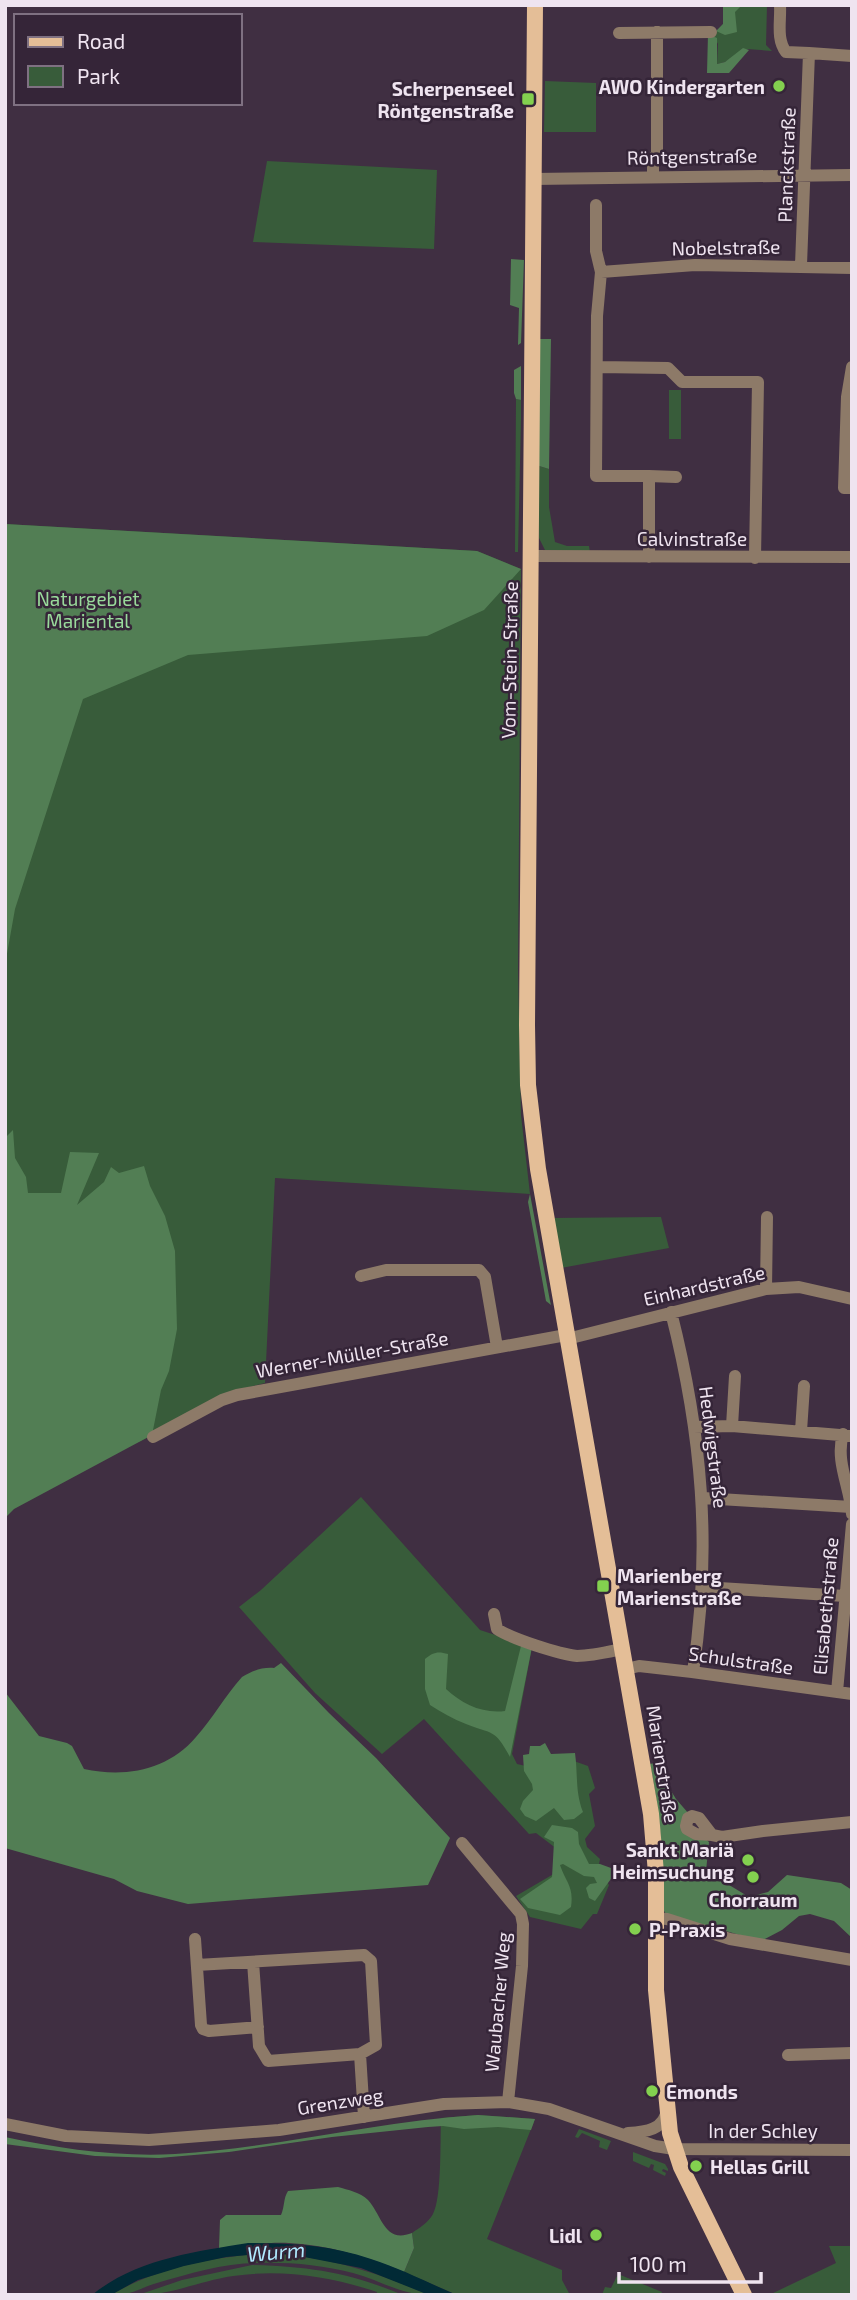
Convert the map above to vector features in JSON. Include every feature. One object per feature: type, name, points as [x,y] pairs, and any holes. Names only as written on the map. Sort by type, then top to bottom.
[{"type":"main road","name":"Vom-Stein-Straße","points":[[535,5],[528,1085],[538,1169],[561,1313]]},
{"type":"main road","name":"Marienstraße","points":[[561,1313],[651,1814],[656,1873],[656,1986],[674,2149],[744,2295]]},
{"type":"street","points":[[780,5],[780,38],[786,52],[852,56]]},
{"type":"street","points":[[653,176],[653,159],[657,153],[657,32]]},
{"type":"street","points":[[619,33],[711,32]]},
{"type":"street","name":"Planckstraße","points":[[802,265],[809,53]]},
{"type":"street","name":"Röntgenstraße","points":[[533,179],[852,175]]},
{"type":"street","points":[[596,205],[596,251],[601,272],[597,334],[596,476],[676,477]]},
{"type":"street","name":"Nobelstraße","points":[[601,272],[695,265],[852,268]]},
{"type":"street","points":[[598,367],[668,368],[682,382],[758,382],[755,558]]},
{"type":"street","points":[[852,371],[847,397],[844,488],[852,488]]},
{"type":"street","points":[[649,476],[649,557]]},
{"type":"street","name":"Calvinstraße","points":[[532,556],[852,557]]},
{"type":"street","points":[[766,1289],[767,1217]]},
{"type":"street","points":[[361,1276],[386,1270],[479,1270],[485,1277],[497,1347]]},
{"type":"street","name":"Einhardstraße","points":[[566,1337],[766,1289],[801,1287],[852,1299]]},
{"type":"street","name":"Hedwigstraße","points":[[671,1312],[680,1346],[694,1427],[703,1498],[703,1587],[693,1672]]},
{"type":"street","name":"Werner-Müller-Straße","points":[[153,1437],[204,1409],[237,1395],[497,1347],[566,1337]]},
{"type":"street","points":[[732,1426],[735,1376]]},
{"type":"street","points":[[801,1431],[804,1386]]},
{"type":"street","points":[[694,1427],[732,1426],[847,1435]]},
{"type":"street","name":"Elisabethstraße","points":[[847,1435],[840,1444],[852,1514]]},
{"type":"street","points":[[703,1498],[851,1507]]},
{"type":"street","name":"Elisabethstraße","points":[[837,1692],[852,1524]]},
{"type":"street","points":[[703,1587],[845,1595]]},
{"type":"street","points":[[494,1614],[497,1629],[505,1635],[557,1651],[577,1656],[622,1649]]},
{"type":"street","name":"Schulstraße","points":[[626,1669],[639,1666],[693,1672],[852,1695]]},
{"type":"street","points":[[712,1835],[722,1837],[773,1829],[852,1822]]},
{"type":"street","name":"Waubacher Weg","points":[[462,1843],[521,1914],[523,1924],[508,2102]]},
{"type":"street","points":[[655,1918],[667,1919],[730,1940],[852,1960]]},
{"type":"street","points":[[195,1939],[203,2029],[209,2031],[258,2027]]},
{"type":"street","points":[[197,1965],[364,1955],[371,1961],[376,2045],[360,2054],[268,2061],[259,2046],[253,1962]]},
{"type":"street","points":[[788,2054],[852,2053]]},
{"type":"street","points":[[360,2054],[364,2118]]},
{"type":"street","name":"Grenzweg","points":[[5,2124],[66,2136],[149,2140],[279,2130],[444,2104],[508,2102],[549,2109],[655,2146],[674,2149]]},
{"type":"street","points":[[621,2133],[645,2132],[656,2128],[666,2116],[667,2102]]},
{"type":"street","name":"In der Schley","points":[[674,2149],[852,2150]]},
{"type":"green space","points":[[723,5],[767,5],[766,45],[772,51],[747,49],[717,64],[718,44],[713,35],[723,24]]},
{"type":"green space","points":[[723,5],[742,5],[735,12],[737,32],[725,35],[716,31],[723,24]]},
{"type":"green space","points":[[708,34],[717,38],[717,64],[725,62],[743,48],[749,50],[729,73],[707,73]]},
{"type":"green space","points":[[545,81],[596,83],[596,132],[544,132]]},
{"type":"green space","points":[[267,161],[437,170],[434,249],[253,242]]},
{"type":"green space","points":[[511,259],[524,260],[521,343],[518,345],[519,308],[510,305]]},
{"type":"green space","points":[[537,339],[551,339],[549,469],[536,465]]},
{"type":"green space","points":[[521,366],[521,400],[516,399],[514,393],[514,370]]},
{"type":"green space","points":[[669,390],[681,390],[681,439],[669,439]]},
{"type":"green space","points":[[516,399],[521,400],[518,552],[515,552]]},
{"type":"green space","points":[[536,465],[549,469],[549,507],[555,542],[567,546],[589,546],[590,553],[545,550],[539,538]]},
{"type":"green space","name":"Naturgebiet Mariental","points":[[5,524],[477,551],[521,569],[518,969],[521,1115],[530,1194],[275,1178],[265,1383],[234,1391],[141,1441],[5,1496]]},
{"type":"green space","name":"Naturgebiet Mariental","points":[[5,524],[477,551],[521,569],[484,610],[427,636],[188,655],[83,699],[15,909],[5,965]]},
{"type":"green space","points":[[13,1130],[15,1158],[26,1177],[28,1193],[61,1193],[70,1152],[99,1153],[77,1205],[104,1182],[111,1167],[119,1173],[144,1166],[150,1186],[165,1216],[175,1251],[177,1329],[152,1435],[14,1509],[5,1518],[5,1138]]},
{"type":"green space","points":[[530,1194],[551,1305],[546,1301],[528,1202]]},
{"type":"green space","points":[[661,1217],[669,1248],[561,1268],[552,1218]]},
{"type":"green space","points":[[361,1497],[480,1630],[532,1647],[512,1754],[517,1764],[539,1769],[571,1760],[588,1766],[595,1788],[589,1794],[595,1826],[585,1839],[587,1847],[600,1859],[598,1869],[609,1885],[597,1914],[593,1914],[581,1929],[530,1917],[516,1896],[557,1872],[557,1849],[536,1833],[529,1834],[424,1719],[382,1754],[315,1693],[239,1607],[261,1590]]},
{"type":"green space","points":[[521,1646],[532,1647],[510,1757],[492,1733],[456,1720],[430,1705],[425,1689],[425,1659],[436,1653],[448,1654],[446,1689],[473,1707],[505,1711]]},
{"type":"green space","points":[[281,1663],[376,1758],[450,1838],[428,1885],[188,1904],[137,1891],[114,1879],[5,1848],[5,1692],[39,1736],[72,1746],[84,1769],[131,1772],[173,1757],[196,1737],[242,1677],[257,1670],[274,1668]]},
{"type":"green space","points":[[545,1743],[551,1754],[575,1753],[583,1812],[574,1819],[564,1820],[554,1808],[536,1821],[525,1816],[520,1809],[533,1790],[524,1771],[523,1755],[529,1754],[530,1746]]},
{"type":"green space","points":[[654,1763],[676,1799],[689,1814],[684,1820],[709,1842],[706,1871],[749,1897],[768,1892],[787,1875],[841,1883],[852,1890],[852,1938],[834,1921],[810,1914],[799,1916],[782,1930],[761,1941],[666,1914],[659,1819],[650,1764]]},
{"type":"green space","points":[[552,1825],[572,1828],[578,1832],[579,1844],[589,1864],[611,1868],[613,1876],[595,1901],[589,1898],[586,1888],[597,1883],[594,1877],[584,1876],[563,1864],[560,1865],[572,1900],[571,1907],[560,1915],[528,1908],[520,1899],[552,1877],[554,1842],[544,1837]]},
{"type":"green space","points":[[478,2115],[535,2119],[487,2239],[562,2270],[562,2280],[570,2295],[457,2295],[404,2272],[414,2248],[412,2233],[429,2220],[436,2206],[441,2118]]},
{"type":"green space","points":[[478,2115],[535,2119],[531,2130],[428,2127],[159,2158],[95,2156],[5,2144],[5,2137],[90,2151],[175,2154]]},
{"type":"green space","points":[[579,2129],[611,2141],[607,2150],[599,2147],[600,2141],[582,2133],[578,2138],[575,2137]]},
{"type":"green space","points":[[633,2152],[665,2164],[668,2171],[662,2171],[666,2173],[665,2176],[653,2170],[654,2165],[651,2164],[649,2168],[633,2161]]},
{"type":"green space","points":[[338,2187],[365,2197],[385,2226],[395,2235],[412,2233],[414,2248],[404,2272],[348,2253],[304,2244],[272,2243],[219,2248],[220,2220],[226,2215],[281,2215],[288,2191]]},
{"type":"green space","points":[[829,2246],[852,2246],[852,2295],[769,2295],[836,2263]]},
{"type":"green space","points":[[268,2253],[350,2266],[429,2295],[400,2290],[341,2270],[305,2265],[244,2263],[194,2273],[130,2293],[111,2295],[167,2270],[227,2257]]},
{"type":"green space","points":[[252,2265],[329,2272],[403,2295],[376,2295],[377,2292],[337,2281],[268,2273],[233,2276],[162,2293],[138,2295],[182,2280]]},
{"type":"green space","points":[[618,2274],[662,2292],[661,2295],[602,2295],[605,2287],[611,2288]]},
{"type":"water","name":"Wurm","points":[[248,2243],[310,2246],[356,2254],[457,2295],[429,2295],[361,2268],[294,2255],[268,2253],[226,2257],[184,2266],[138,2280],[111,2295],[92,2295],[127,2273],[146,2265],[187,2254]]},
{"type":"place","name":"AWO Kindergarten","points":[[779,86]]},
{"type":"place","name":"Scherpenseel Röntgenstraße","points":[[528,99]]},
{"type":"place","name":"Marienberg Marienstraße","points":[[603,1586]]},
{"type":"place","name":"Sankt Mariä Heimsuchung","points":[[748,1860]]},
{"type":"place","name":"Chorraum","points":[[753,1877]]},
{"type":"place","name":"P-Praxis","points":[[635,1929]]},
{"type":"place","name":"Emonds","points":[[652,2091]]},
{"type":"place","name":"Hellas Grill","points":[[696,2166]]},
{"type":"place","name":"Lidl","points":[[596,2235]]}]
